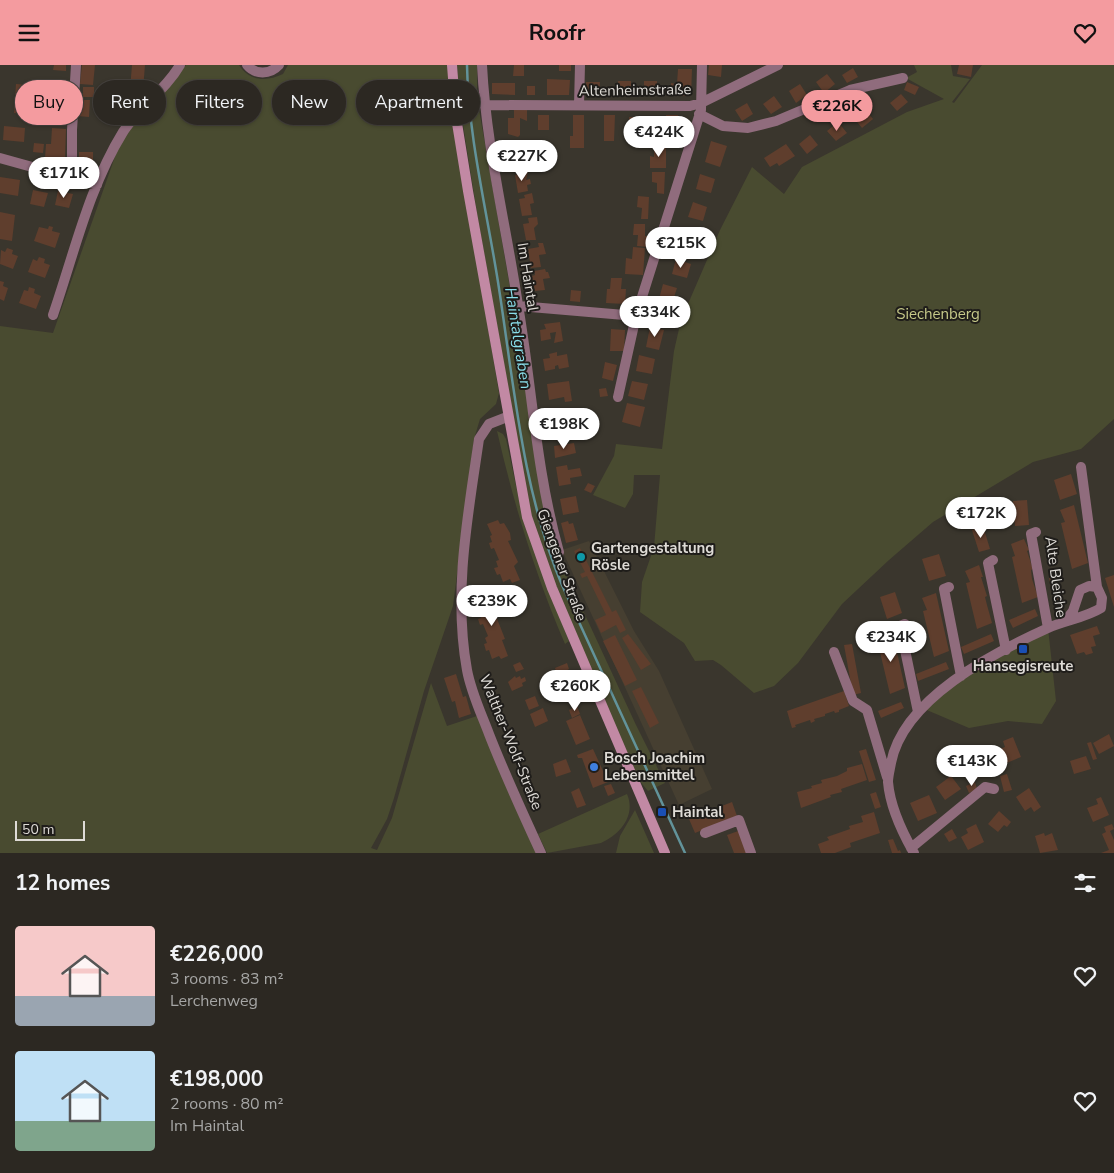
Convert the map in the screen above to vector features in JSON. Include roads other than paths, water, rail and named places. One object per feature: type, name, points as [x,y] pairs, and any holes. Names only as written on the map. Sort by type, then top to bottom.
[{"type":"main road","name":"Giengener Straße","points":[[452,65],[456,117],[522,501],[536,548],[665,853]]},
{"type":"street","points":[[72,179],[72,130],[76,65]]},
{"type":"street","points":[[53,315],[97,185],[113,150],[129,123],[174,76],[180,65]]},
{"type":"street","points":[[247,65],[251,70],[260,73],[273,70],[279,65]]},
{"type":"street","name":"Im Haintal","points":[[482,65],[484,105],[519,306],[544,487],[560,552]]},
{"type":"street","points":[[579,105],[580,65]]},
{"type":"street","points":[[618,397],[636,316],[699,114],[702,65]]},
{"type":"street","name":"Altenheimstraße","points":[[484,105],[690,106],[701,103],[778,65]]},
{"type":"street","points":[[699,114],[723,126],[748,129],[776,121],[850,90],[903,78]]},
{"type":"street","points":[[0,158],[97,185]]},
{"type":"street","points":[[519,306],[636,316]]},
{"type":"street","name":"Walther-Wolf-Straße","points":[[507,417],[488,424],[479,439],[462,569],[461,619],[467,670],[473,693],[501,764],[541,853]]},
{"type":"street","name":"Alte Bleiche","points":[[888,780],[892,757],[900,737],[918,712],[961,676],[1048,628],[1092,613],[1101,608],[1102,598],[1097,587],[1081,467]]},
{"type":"street","name":"Alte Bleiche","points":[[1036,532],[1032,535],[1048,628]]},
{"type":"street","points":[[994,560],[988,563],[1006,650]]},
{"type":"street","name":"Alte Bleiche","points":[[1066,621],[1073,611],[1080,590],[1089,586],[1097,587]]},
{"type":"street","points":[[949,587],[944,589],[961,676]]},
{"type":"street","points":[[905,624],[900,626],[918,712]]},
{"type":"street","name":"Alte Bleiche","points":[[834,652],[852,701],[867,710],[896,813],[913,851],[984,787],[994,789]]},
{"type":"street","points":[[705,833],[738,820],[751,853]]},
{"type":"waterway","name":"Haintalgraben","points":[[467,65],[474,146],[498,282],[521,436],[537,512],[548,549],[562,585],[685,853]]},
{"type":"place","name":"Gartengestaltung Rösle","points":[[581,557]]},
{"type":"place","name":"Hansegisreute","points":[[1023,649]]},
{"type":"place","name":"Bosch Joachim Lebensmittel","points":[[594,767]]},
{"type":"place","name":"Haintal","points":[[662,812]]},
{"type":"park label","name":"Siechenberg","points":[[938,314]]}]
